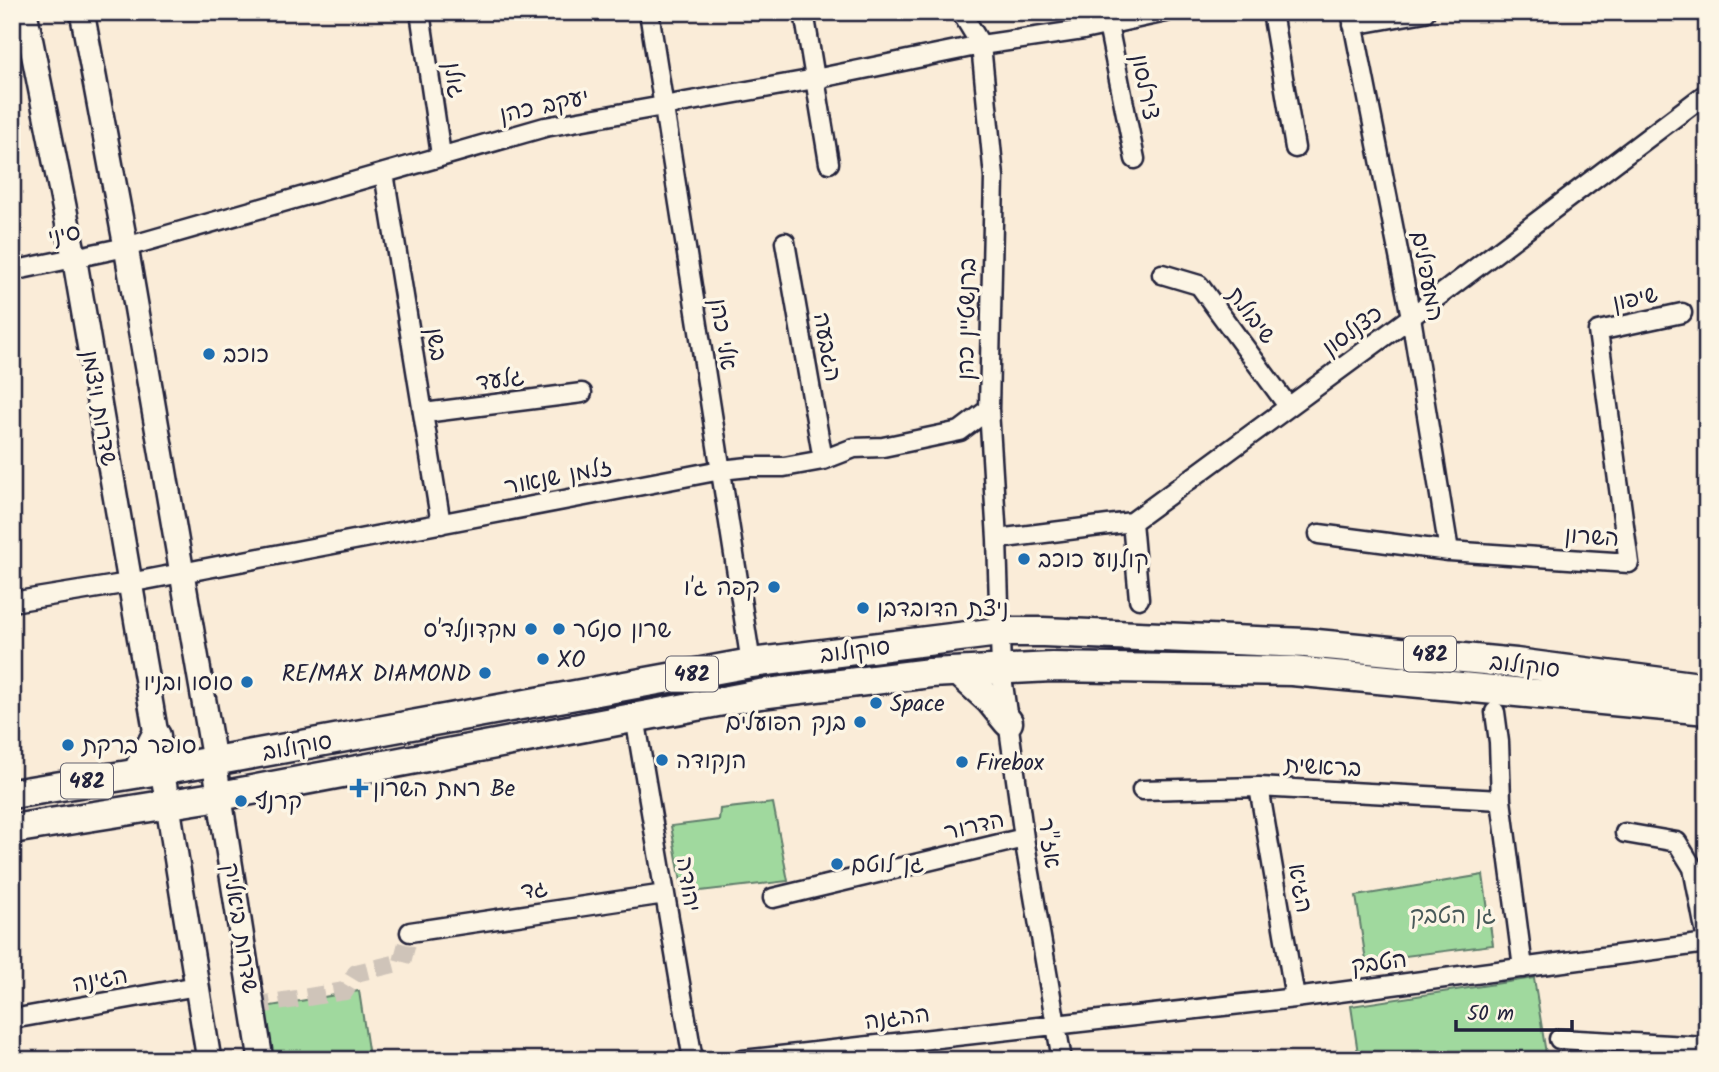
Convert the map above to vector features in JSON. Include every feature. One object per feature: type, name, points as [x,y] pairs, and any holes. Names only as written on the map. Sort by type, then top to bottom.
[{"type":"main road","name":"סוקולוב","points":[[12,794],[214,761],[751,663],[999,632],[1306,643],[1516,663],[1707,688]]},
{"type":"main road","name":"סוקולוב","points":[[12,829],[220,796],[760,694],[1001,669],[1052,667],[1292,671],[1707,710]]},
{"type":"main road","points":[[959,672],[990,700],[1008,722]]},
{"type":"main road","points":[[150,771],[156,736]]},
{"type":"street","name":"שדרות ויצמן","points":[[25,12],[74,256],[156,736]]},
{"type":"street","points":[[82,12],[126,247],[220,796]]},
{"type":"street","name":"גולן","points":[[420,12],[441,155]]},
{"type":"street","name":"אלי כהן","points":[[649,12],[751,663]]},
{"type":"street","points":[[804,12],[829,163]]},
{"type":"street","name":"ברנשטיין כהן","points":[[961,12],[981,45],[994,177],[989,409],[997,539],[999,632]]},
{"type":"street","name":"יעקב כהן","points":[[126,247],[545,127],[815,79],[1082,21],[1108,24],[1166,12]]},
{"type":"street","points":[[1272,12],[1295,148]]},
{"type":"street","points":[[1352,18],[1425,12]]},
{"type":"street","name":"המעפילים","points":[[1352,18],[1411,317],[1449,551]]},
{"type":"street","name":"צירלסון","points":[[1108,24],[1135,159]]},
{"type":"street","name":"כצנלסון","points":[[997,539],[1132,522],[1411,317],[1707,93]]},
{"type":"street","name":"בשן","points":[[384,173],[441,524]]},
{"type":"street","name":"הגבעה","points":[[785,242],[823,460]]},
{"type":"street","name":"סיני","points":[[12,271],[126,247]]},
{"type":"street","name":"שיבולת","points":[[1162,274],[1199,285],[1288,405]]},
{"type":"street","name":"שיפון","points":[[1598,331],[1682,313]]},
{"type":"street","name":"השרון","points":[[1319,534],[1449,551],[1629,563],[1598,331]]},
{"type":"street","name":"גלעד","points":[[424,413],[582,393]]},
{"type":"street","name":"זלמן שנאור","points":[[12,602],[129,583],[721,470],[784,467],[823,460],[853,448],[883,447],[960,431],[989,409]]},
{"type":"street","points":[[1132,522],[1139,599]]},
{"type":"street","name":"אז\"ר","points":[[999,632],[1001,669],[1024,838],[1062,1060]]},
{"type":"street","points":[[1495,712],[1501,800],[1523,968]]},
{"type":"street","name":"יהודה","points":[[635,717],[693,1060]]},
{"type":"street","points":[[150,771],[168,805],[209,1060]]},
{"type":"street","name":"בראשית","points":[[1142,790],[1259,787],[1501,800]]},
{"type":"street","name":"הגיא","points":[[1259,787],[1294,998]]},
{"type":"street","name":"שדרות ביאליק","points":[[220,796],[261,1060]]},
{"type":"street","points":[[1625,833],[1677,842],[1692,868],[1707,942]]},
{"type":"street","name":"הדרור","points":[[773,898],[1024,838]]},
{"type":"street","name":"גד","points":[[410,932],[665,894]]},
{"type":"street","name":"הטבק","points":[[1057,1023],[1294,998],[1707,942]]},
{"type":"street","name":"הגינה","points":[[12,1019],[197,986]]},
{"type":"street","name":"ההגנה","points":[[743,1060],[1057,1023]]},
{"type":"street","points":[[1559,1040],[1707,1047]]},
{"type":"green space","points":[[773,803],[788,881],[683,893],[671,826],[719,820],[720,809]]},
{"type":"green space","name":"גן הטבק","points":[[1483,875],[1493,945],[1366,961],[1356,896]]},
{"type":"green space","points":[[1534,978],[1547,1060],[1359,1060],[1351,1006]]},
{"type":"green space","points":[[359,991],[369,1056],[347,1060],[268,1060],[259,1008]]},
{"type":"tunnel","points":[[253,1006],[345,991],[356,973],[402,962],[410,932]]},
{"type":"place","name":"כוכב","points":[[209,354]]},
{"type":"place","name":"קולנוע כוכב","points":[[1024,559]]},
{"type":"place","name":"קפה ג'ו","points":[[774,587]]},
{"type":"place","name":"ניצת הדובדבן","points":[[863,608]]},
{"type":"place","name":"מקדונלד'ס","points":[[531,629]]},
{"type":"place","name":"שרון סנטר","points":[[559,629]]},
{"type":"place","name":"XO","points":[[543,659]]},
{"type":"place","name":"RE/MAX DIAMOND","points":[[485,673]]},
{"type":"place","name":"סוסו ובניו","points":[[247,682]]},
{"type":"place","name":"Space","points":[[876,703]]},
{"type":"place","name":"בנק הפועלים","points":[[860,722]]},
{"type":"place","name":"סופר ברקת","points":[[68,745]]},
{"type":"place","name":"הנקודה","points":[[662,760]]},
{"type":"place","name":"Firebox","points":[[962,762]]},
{"type":"place","name":"רמת השרון Be","points":[[359,788]]},
{"type":"place","name":"קרנף","points":[[241,801]]},
{"type":"place","name":"גן לוטם","points":[[837,864]]}]
